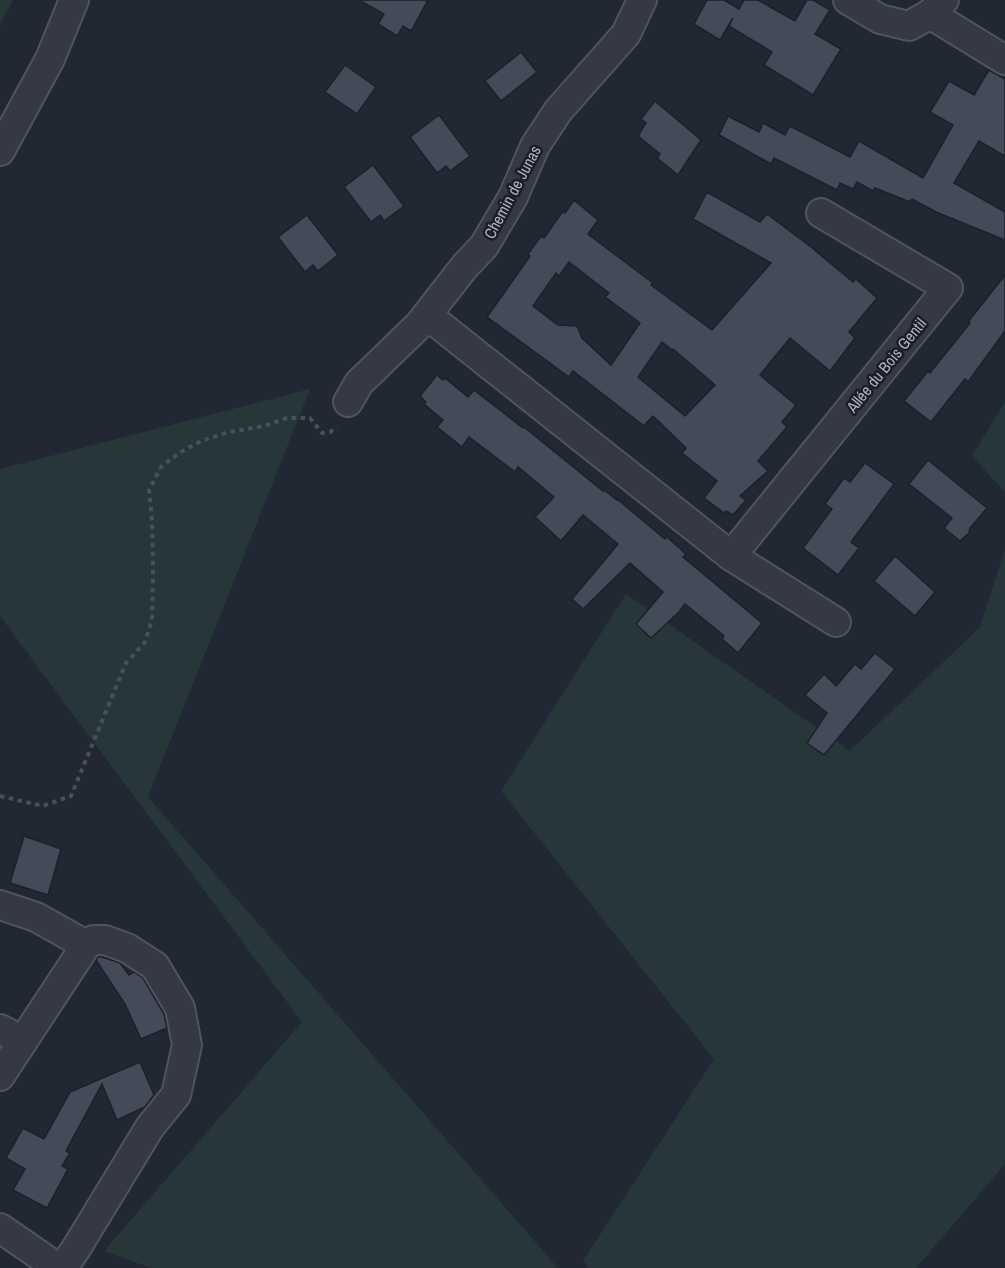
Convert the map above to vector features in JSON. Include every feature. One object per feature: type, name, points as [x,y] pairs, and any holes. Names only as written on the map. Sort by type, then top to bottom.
[{"type":"street","points":[[0,151],[50,59],[74,0]]},
{"type":"street","name":"Chemin de Junas","points":[[348,402],[358,383],[419,325],[465,266],[484,246],[513,197],[535,146],[558,111],[626,34],[641,0]]},
{"type":"street","points":[[848,0],[880,19],[909,26],[937,7],[1005,60]]},
{"type":"street","name":"Allée du Bois Gentil","points":[[731,556],[948,288],[821,213]]},
{"type":"street","points":[[427,315],[731,556],[836,622]]},
{"type":"street","points":[[0,905],[36,917],[86,945]]},
{"type":"street","points":[[0,1076],[12,1035],[86,945],[93,940],[105,940],[127,948],[155,966],[180,1008],[187,1045],[176,1095],[150,1127],[63,1268]]},
{"type":"street","points":[[1,1232],[58,1268]]},
{"type":"path","points":[[0,795],[43,806],[71,796],[126,663],[145,642],[152,620],[152,521],[148,490],[161,467],[179,453],[201,441],[287,418],[310,418],[322,433],[330,432],[340,424],[348,402]]},
{"type":"shaded area","points":[[0,0],[13,0],[0,25]]},
{"type":"shaded area","points":[[310,389],[148,797],[558,1268],[151,1268],[104,1251],[302,1022],[0,616],[0,469]]},
{"type":"shaded area","points":[[1005,402],[1005,492],[972,456]]},
{"type":"shaded area","points":[[1005,549],[1005,1164],[916,1268],[589,1268],[583,1261],[714,1059],[501,791],[626,594],[850,751],[980,627]]},
{"type":"building","points":[[359,0],[428,0],[411,31],[403,26],[397,36],[378,24],[384,14]]},
{"type":"building","points":[[707,0],[724,0],[739,9],[744,0],[758,0],[795,21],[807,0],[813,0],[830,10],[815,34],[841,49],[813,95],[764,65],[772,52],[729,26],[733,18],[720,40],[694,24]]},
{"type":"building","points":[[521,52],[537,72],[501,101],[485,81]]},
{"type":"building","points":[[345,65],[376,87],[357,114],[325,92]]},
{"type":"building","points":[[989,70],[1005,79],[1005,156],[979,141],[954,183],[1005,212],[1005,240],[936,212],[912,199],[910,202],[875,188],[873,191],[857,182],[853,189],[840,183],[837,190],[774,158],[771,164],[719,135],[728,116],[759,132],[763,123],[785,135],[790,126],[850,157],[859,141],[923,178],[953,125],[930,112],[949,81],[974,95]]},
{"type":"building","points":[[655,101],[701,140],[678,175],[657,158],[660,154],[638,136],[646,123],[641,119]]},
{"type":"building","points":[[439,115],[470,156],[450,171],[446,166],[437,173],[410,137]]},
{"type":"building","points":[[373,165],[404,206],[384,221],[380,215],[371,222],[344,187]]},
{"type":"building","points":[[707,192],[760,222],[767,214],[853,282],[856,279],[877,298],[849,332],[855,338],[830,371],[790,338],[760,375],[796,405],[782,422],[787,427],[758,461],[768,471],[740,496],[746,500],[733,515],[726,511],[724,513],[704,498],[717,481],[682,453],[686,448],[653,416],[644,426],[573,371],[569,377],[487,317],[530,256],[528,254],[541,236],[544,238],[563,211],[565,213],[574,200],[598,220],[588,234],[712,330],[771,263],[693,219]],"holes":[[[569,262],[609,293],[605,297],[640,323],[611,365],[582,338],[577,326],[558,325],[533,306],[556,273],[559,276]],[[662,342],[715,385],[685,416],[638,377]]]},
{"type":"building","points":[[307,215],[338,255],[318,271],[313,265],[305,272],[278,237]]},
{"type":"building","points":[[1005,275],[1005,331],[968,382],[965,379],[931,422],[904,401],[928,371],[930,373]]},
{"type":"building","points":[[437,375],[443,380],[445,378],[468,397],[474,390],[524,427],[665,539],[667,537],[686,554],[683,557],[762,623],[738,653],[722,639],[724,636],[685,604],[651,638],[636,624],[663,592],[630,563],[583,609],[572,599],[618,544],[583,515],[561,541],[535,517],[554,497],[518,467],[515,472],[469,437],[462,447],[437,427],[443,420],[424,404],[426,402],[420,396]]},
{"type":"building","points":[[928,460],[987,508],[970,528],[969,533],[960,541],[944,528],[952,518],[909,484]]},
{"type":"building","points":[[865,463],[894,484],[851,542],[859,548],[838,575],[803,548],[832,509],[825,504],[844,478],[850,482]]},
{"type":"building","points":[[895,556],[935,592],[915,616],[874,581]]},
{"type":"building","points":[[875,653],[895,669],[824,755],[807,743],[827,713],[805,695],[824,674],[836,686],[855,664],[861,669]]},
{"type":"building","points":[[24,836],[61,849],[48,895],[10,883]]},
{"type":"building","points":[[98,957],[120,963],[129,975],[134,972],[143,978],[164,1014],[167,1028],[141,1039],[125,1004],[96,960]]},
{"type":"building","points":[[140,1062],[154,1095],[145,1107],[117,1120],[102,1084],[66,1151],[70,1153],[62,1166],[68,1169],[47,1208],[13,1190],[25,1169],[6,1158],[23,1128],[44,1139],[70,1092]]}]
